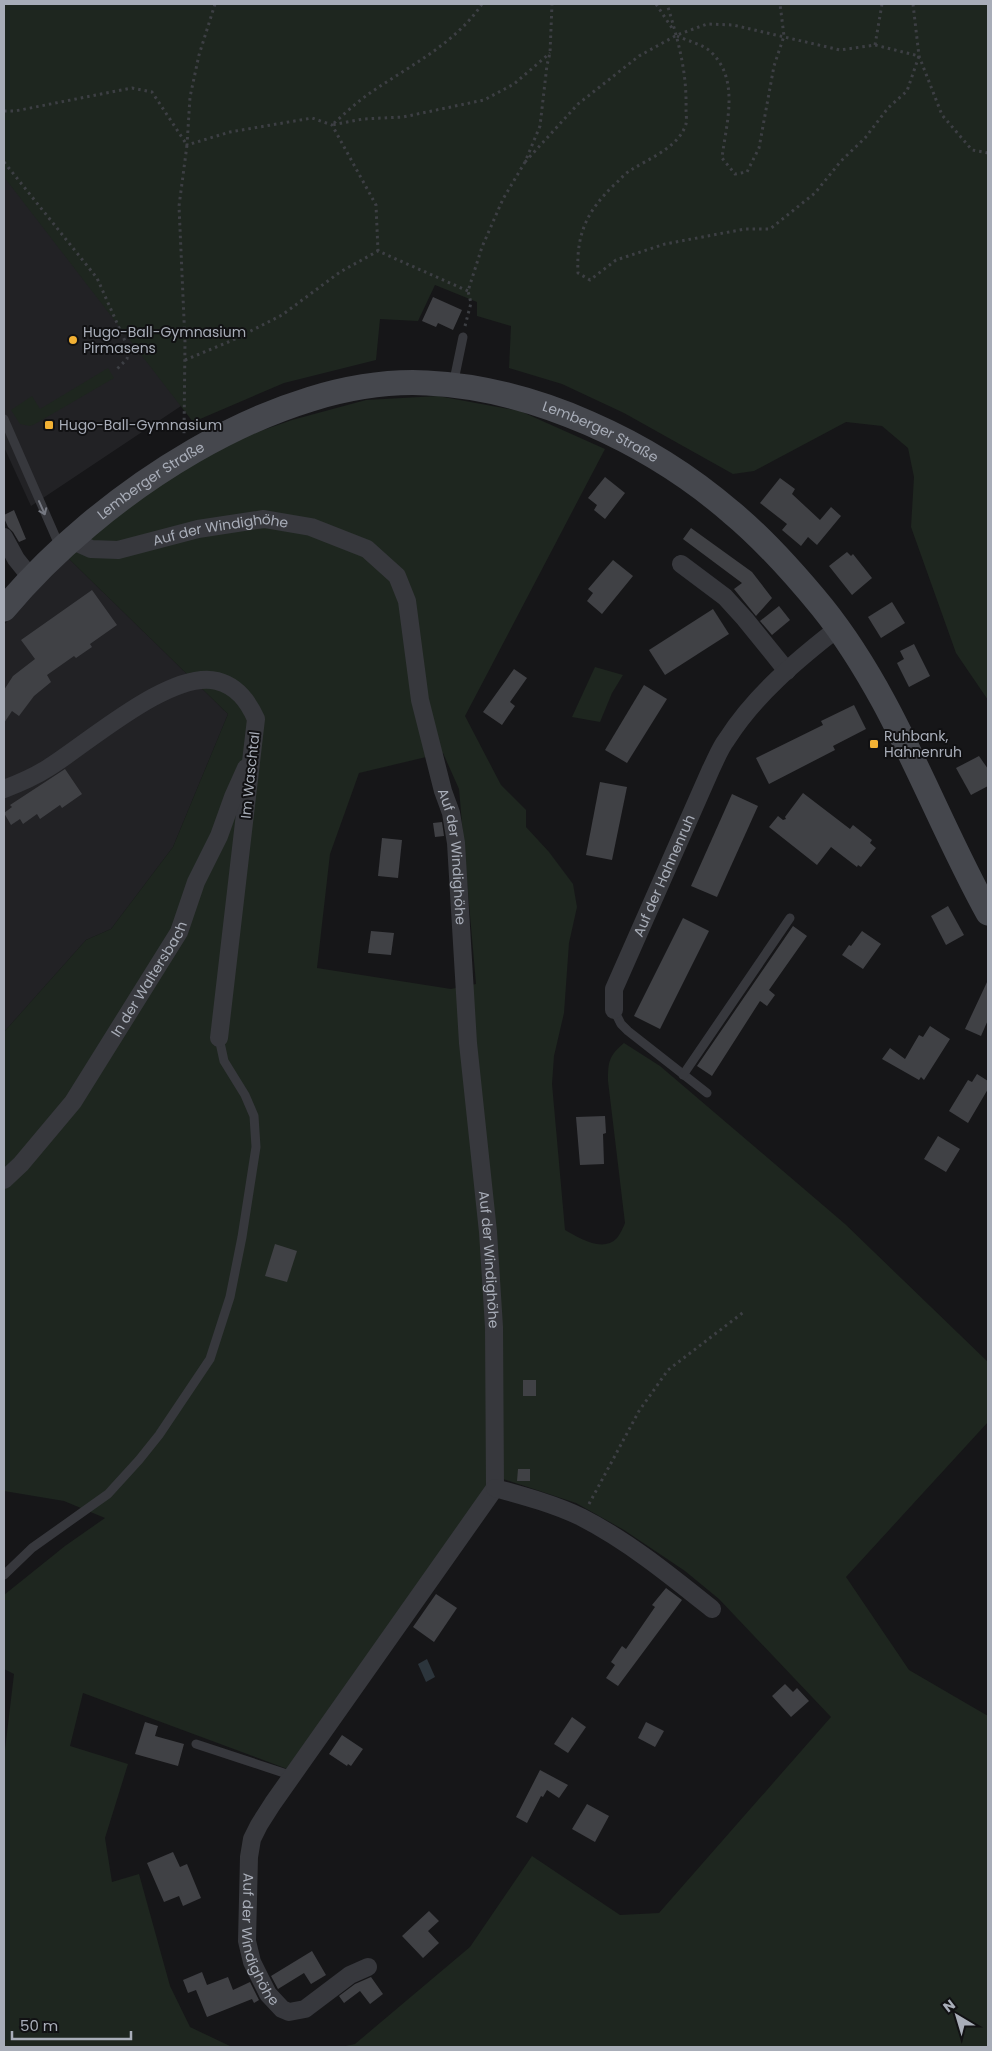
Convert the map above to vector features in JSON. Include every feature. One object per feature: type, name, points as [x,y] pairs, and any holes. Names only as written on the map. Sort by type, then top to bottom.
[{"type":"main road","name":"Lemberger Straße","points":[[4,609],[66,544],[121,499],[183,457],[229,432],[264,416],[318,398],[374,386],[426,383],[453,385],[494,392],[542,405],[606,432],[683,475],[732,512],[780,557],[838,628],[873,683],[988,913]]},
{"type":"street","name":"Auf der Windighöhe","points":[[66,544],[91,549],[118,550],[198,529],[264,519],[311,527],[367,549],[396,576],[407,601],[420,700],[443,791],[451,814],[456,843],[468,1043],[488,1232],[494,1326],[494,1488],[273,1803],[252,1840],[249,1857],[247,1941],[252,1962],[274,2003],[289,2012],[305,2009],[350,1975],[368,1967]]},
{"type":"street","points":[[4,537],[16,559],[32,578]]},
{"type":"street","points":[[681,564],[725,597],[787,671]]},
{"type":"street","name":"Auf der Hahnenruh","points":[[614,1010],[614,989],[711,769],[726,740],[739,722],[787,671],[838,628]]},
{"type":"street","name":"Im Waschtal","points":[[4,788],[27,780],[48,768],[137,705],[179,685],[207,680],[218,681],[238,692],[250,706],[256,719],[220,1038]]},
{"type":"street","name":"In der Waltersbach","points":[[4,1180],[21,1164],[73,1102],[179,932],[196,882],[219,836],[233,797],[253,754]]},
{"type":"street","points":[[494,1488],[555,1506],[581,1518],[638,1553],[712,1609]]},
{"type":"lane","points":[[453,385],[463,337]]},
{"type":"lane","points":[[4,419],[24,466],[66,544]]},
{"type":"lane","points":[[683,1075],[790,918]]},
{"type":"lane","name":"Auf der Hahnenruh","points":[[614,1010],[621,1024],[628,1031],[707,1093]]},
{"type":"lane","points":[[4,1575],[32,1548],[108,1494],[139,1460],[159,1434],[210,1359],[230,1296],[242,1237],[256,1147],[254,1116],[245,1095],[224,1060],[220,1038]]},
{"type":"lane","points":[[196,1744],[293,1776]]},
{"type":"path","points":[[183,457],[185,360],[179,206],[187,145],[190,97],[199,55],[215,4]]},
{"type":"path","points":[[332,125],[370,93],[417,64],[440,46],[474,16],[482,4]]},
{"type":"path","points":[[463,337],[470,304],[468,291],[482,247],[503,199],[525,162],[540,126],[550,53],[552,4]]},
{"type":"path","points":[[656,4],[676,35],[712,52],[726,74],[730,94],[722,158],[734,174],[747,172],[759,148],[774,66],[784,36],[780,4]]},
{"type":"path","points":[[667,4],[684,64],[687,95],[686,124],[672,145],[629,171],[598,200],[582,227],[577,252],[578,272],[590,280],[616,260],[665,244],[745,229],[770,229],[815,193],[841,161],[865,138],[888,108],[907,91],[920,56]]},
{"type":"path","points":[[875,45],[882,4]]},
{"type":"path","points":[[913,4],[920,56],[942,115],[972,150],[988,153]]},
{"type":"path","points":[[525,162],[578,104],[639,56],[676,35],[707,24],[733,25],[840,50],[875,45],[920,56]]},
{"type":"path","points":[[187,145],[230,132],[312,118],[332,125],[363,119],[403,117],[484,100],[514,84],[550,53]]},
{"type":"path","points":[[4,110],[15,111],[132,88],[152,92],[187,145]]},
{"type":"path","points":[[332,125],[376,205],[378,252]]},
{"type":"path","points":[[4,162],[97,278],[125,341],[128,353],[126,359],[116,370]]},
{"type":"path","points":[[185,360],[233,340],[282,315],[340,272],[378,252]]},
{"type":"path","points":[[378,252],[468,291]]},
{"type":"path","points":[[581,1518],[639,1411],[668,1370],[745,1311]]},
{"type":"shaded area","points":[[4,4],[988,4],[988,700],[956,653],[911,527],[914,477],[908,448],[882,426],[846,422],[754,471],[733,474],[624,413],[562,384],[509,368],[511,326],[477,316],[477,302],[435,285],[418,321],[380,319],[376,360],[284,383],[193,422],[4,177]]},
{"type":"shaded area","name":"Hugo-Ball-Gymnasium Pirmasens","points":[[4,150],[103,274],[181,406],[31,506],[4,447]]},
{"type":"shaded area","points":[[108,368],[114,378],[35,424],[30,426],[20,424],[11,410],[32,396],[40,409]]},
{"type":"shaded area","points":[[438,396],[520,411],[605,449],[465,716],[501,785],[526,810],[526,827],[549,852],[573,884],[577,907],[569,943],[564,1013],[554,1056],[552,1084],[565,1230],[591,1243],[605,1244],[617,1238],[625,1223],[608,1081],[610,1059],[624,1043],[660,1066],[845,1224],[988,1362],[988,1422],[846,1577],[909,1670],[988,1716],[988,2047],[341,2047],[355,2044],[470,1947],[532,1856],[620,1915],[659,1913],[831,1717],[719,1599],[685,1571],[624,1530],[576,1503],[488,1474],[488,1487],[290,1770],[83,1693],[70,1746],[128,1764],[105,1838],[112,1882],[139,1874],[170,1986],[190,2027],[232,2047],[4,2047],[4,1758],[14,1674],[4,1669],[4,1595],[65,1546],[105,1518],[64,1501],[4,1491],[4,1032],[86,940],[111,929],[173,847],[228,714],[66,556],[203,451],[292,420],[366,400]],"holes":[[[443,753],[459,789],[476,984],[451,989],[317,968],[330,854],[359,773]]]},
{"type":"shaded area","points":[[66,556],[228,714],[173,847],[111,929],[86,940],[4,1032],[4,625]]},
{"type":"shaded area","points":[[595,667],[623,675],[612,693],[600,722],[572,717]]},
{"type":"shaded area","points":[[427,1659],[435,1677],[426,1682],[418,1664]]},
{"type":"building","points":[[433,297],[462,310],[453,330],[438,323],[436,327],[422,321]]},
{"type":"building","points":[[605,477],[625,493],[605,519],[594,510],[597,505],[588,498]]},
{"type":"building","points":[[780,478],[795,489],[792,494],[820,520],[831,507],[841,516],[817,545],[808,537],[801,546],[782,530],[787,524],[760,503]]},
{"type":"building","points":[[14,510],[26,539],[19,542],[4,518],[4,515]]},
{"type":"building","points":[[691,528],[752,572],[772,598],[756,616],[734,589],[742,583],[683,539]]},
{"type":"building","points":[[847,552],[851,556],[853,554],[872,578],[852,595],[829,566]]},
{"type":"building","points":[[613,560],[633,576],[602,614],[587,601],[593,593],[588,589]]},
{"type":"building","points":[[92,590],[117,625],[90,644],[92,647],[76,658],[74,656],[47,675],[51,682],[34,696],[19,716],[12,711],[4,723],[4,690],[13,676],[35,659],[21,640]]},
{"type":"building","points":[[892,602],[905,623],[881,638],[868,617]]},
{"type":"building","points":[[779,606],[790,620],[772,635],[760,621]]},
{"type":"building","points":[[713,609],[729,634],[665,675],[649,650]]},
{"type":"building","points":[[914,644],[930,676],[909,687],[897,663],[904,659],[900,651]]},
{"type":"building","points":[[514,669],[527,678],[510,702],[515,706],[502,725],[483,712]]},
{"type":"building","points":[[644,685],[667,699],[627,763],[605,750]]},
{"type":"building","points":[[854,705],[866,729],[833,746],[835,750],[769,784],[756,758],[823,725],[821,721]]},
{"type":"building","points":[[979,756],[988,769],[988,786],[971,795],[956,768]]},
{"type":"building","points":[[65,769],[82,794],[62,808],[60,805],[40,819],[37,814],[23,824],[20,819],[11,825],[4,813],[12,807],[10,805]]},
{"type":"building","points":[[600,782],[627,787],[612,860],[586,855]]},
{"type":"building","points":[[803,793],[850,829],[853,825],[872,840],[870,843],[876,848],[861,867],[858,865],[857,867],[831,847],[817,865],[769,827],[778,816],[783,820],[786,819],[785,817]]},
{"type":"building","points":[[732,794],[758,806],[717,897],[691,886]]},
{"type":"building","points":[[442,822],[444,836],[435,837],[433,823]]},
{"type":"building","points":[[382,838],[402,840],[398,878],[378,876]]},
{"type":"building","points":[[948,906],[964,935],[946,945],[931,916]]},
{"type":"building","points":[[683,918],[709,931],[660,1029],[634,1016]]},
{"type":"building","points":[[793,926],[807,936],[769,990],[775,995],[767,1006],[760,1001],[712,1076],[697,1066]]},
{"type":"building","points":[[371,931],[394,933],[391,955],[368,953]]},
{"type":"building","points":[[862,931],[881,944],[863,969],[842,955]]},
{"type":"building","points":[[988,980],[988,1020],[981,1036],[965,1029]]},
{"type":"building","points":[[930,1026],[950,1039],[924,1080],[921,1077],[919,1080],[882,1059],[890,1048],[905,1059],[919,1035],[923,1037]]},
{"type":"building","points":[[977,1074],[988,1081],[988,1089],[968,1123],[949,1111],[968,1080],[972,1082]]},
{"type":"building","points":[[605,1116],[606,1133],[603,1134],[604,1164],[580,1165],[576,1117]]},
{"type":"building","points":[[938,1136],[960,1149],[946,1172],[924,1159]]},
{"type":"building","points":[[275,1244],[297,1251],[287,1282],[265,1276]]},
{"type":"building","points":[[523,1380],[536,1380],[536,1396],[523,1396]]},
{"type":"building","points":[[518,1469],[530,1469],[530,1481],[517,1481]]},
{"type":"building","points":[[666,1588],[682,1600],[618,1686],[606,1678],[615,1665],[611,1662],[622,1646],[626,1649],[655,1607],[652,1605]]},
{"type":"building","points":[[436,1594],[457,1608],[434,1642],[413,1627]]},
{"type":"building","points":[[785,1684],[793,1692],[797,1688],[809,1701],[791,1717],[772,1696]]},
{"type":"building","points":[[572,1717],[586,1727],[568,1753],[554,1744]]},
{"type":"building","points":[[145,1722],[158,1726],[155,1736],[184,1744],[178,1766],[135,1754]]},
{"type":"building","points":[[646,1722],[664,1731],[655,1747],[638,1738]]},
{"type":"building","points":[[342,1735],[363,1749],[351,1766],[348,1764],[347,1766],[329,1754]]},
{"type":"building","points":[[540,1770],[568,1785],[559,1798],[547,1790],[543,1797],[541,1796],[527,1823],[516,1817]]},
{"type":"building","points":[[587,1804],[609,1816],[595,1842],[572,1829]]},
{"type":"building","points":[[173,1852],[180,1867],[187,1864],[201,1898],[183,1906],[179,1896],[164,1902],[147,1863]]},
{"type":"building","points":[[429,1911],[439,1921],[428,1931],[439,1943],[423,1958],[402,1936]]},
{"type":"building","points":[[312,1951],[326,1975],[311,1984],[304,1973],[278,1989],[271,1976]]},
{"type":"building","points":[[202,1972],[207,1985],[228,1977],[233,1990],[250,1982],[259,2000],[254,2003],[252,1999],[207,2017],[196,1990],[188,1993],[183,1980]]},
{"type":"building","points":[[371,1977],[383,1994],[370,2004],[360,1991],[344,2003],[339,1996],[355,1984]]},
{"type":"place","name":"Hugo-Ball-Gymnasium Pirmasens","points":[[73,340]]},
{"type":"place","name":"Hugo-Ball-Gymnasium","points":[[49,425]]},
{"type":"place","name":"Ruhbank, Hahnenruh","points":[[874,744]]}]
